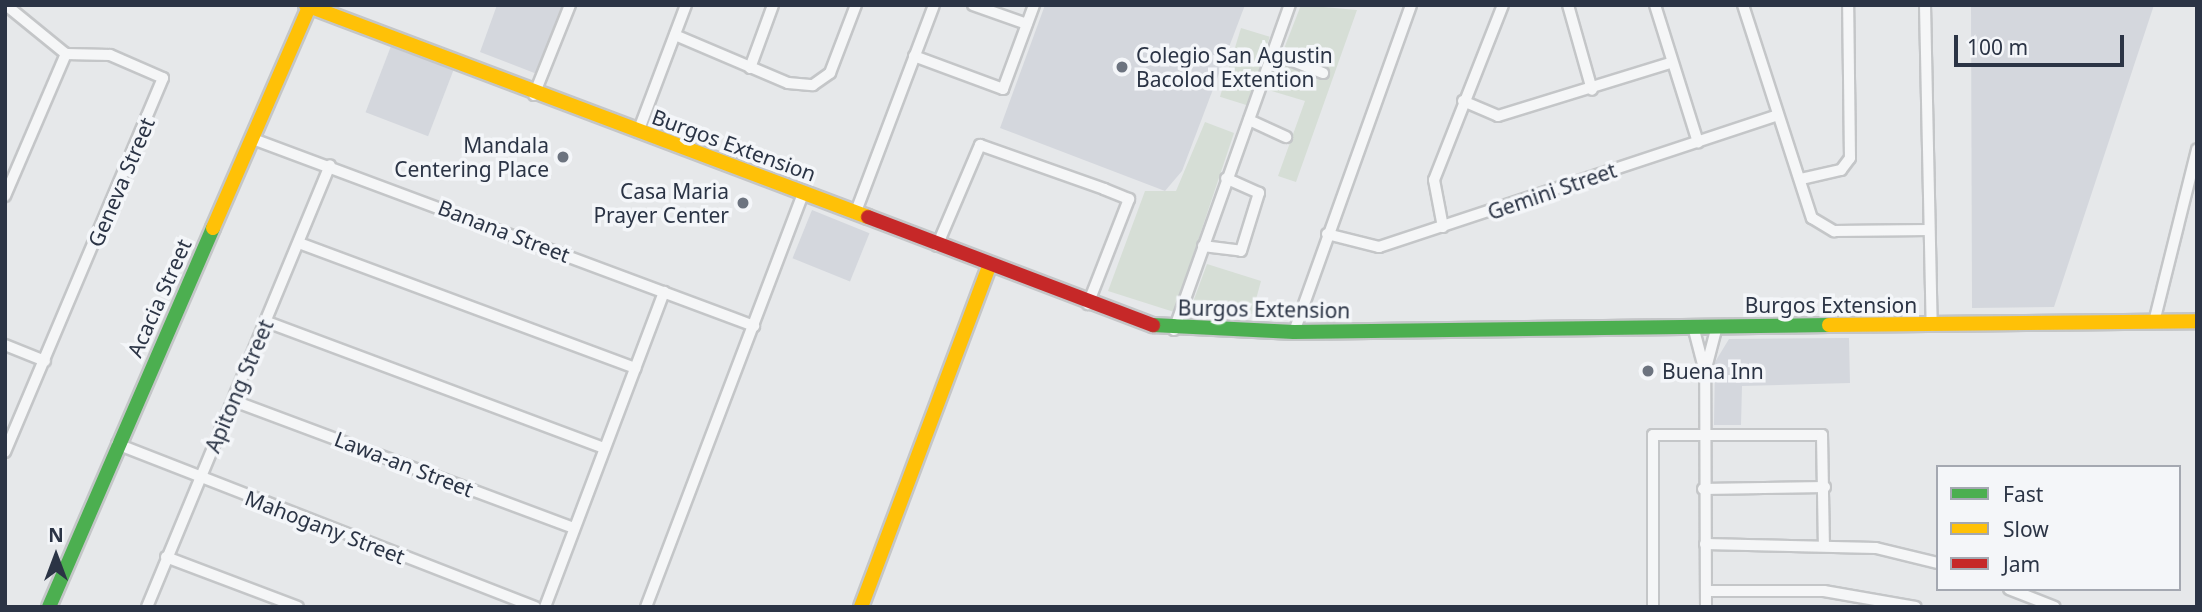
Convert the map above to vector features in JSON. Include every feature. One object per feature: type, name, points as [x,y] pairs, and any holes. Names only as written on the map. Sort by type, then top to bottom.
[{"type":"main road","name":"Burgos Extension","points":[[308,6],[534,95],[803,193],[989,267],[1088,304],[1174,330],[1294,332],[2197,321]]},
{"type":"main road","name":"Acacia Street","points":[[48,607],[117,444],[253,139],[308,6]]},
{"type":"main road","points":[[861,607],[989,267]]},
{"type":"street","points":[[5,196],[66,54],[6,5]]},
{"type":"street","points":[[534,95],[570,5]]},
{"type":"street","points":[[638,132],[686,5]]},
{"type":"street","points":[[750,68],[773,5]]},
{"type":"street","points":[[675,35],[800,87],[822,81],[856,5]]},
{"type":"street","points":[[855,214],[934,5]]},
{"type":"street","points":[[973,5],[1027,24]]},
{"type":"street","points":[[914,56],[1003,89],[1034,5]]},
{"type":"street","points":[[1174,330],[1226,178],[1290,5]]},
{"type":"street","points":[[1294,332],[1411,5]]},
{"type":"street","points":[[1443,227],[1434,180],[1503,5]]},
{"type":"street","points":[[1568,5],[1592,90]]},
{"type":"street","points":[[1655,5],[1670,63],[1698,142]]},
{"type":"street","points":[[1743,5],[1776,116],[1801,179],[1812,218],[1825,227],[1929,230]]},
{"type":"street","points":[[1801,179],[1841,170],[1850,158],[1847,5]]},
{"type":"street","points":[[1925,5],[1932,326]]},
{"type":"street","points":[[1273,53],[1322,73]]},
{"type":"street","name":"Geneva Street","points":[[5,452],[163,78],[110,55],[66,54]]},
{"type":"street","points":[[1463,101],[1498,116],[1592,90],[1670,63]]},
{"type":"street","name":"Gemini Street","points":[[1327,234],[1379,247],[1776,116]]},
{"type":"street","points":[[1249,120],[1286,137]]},
{"type":"street","name":"Banana Street","points":[[253,139],[330,165],[754,326]]},
{"type":"street","points":[[937,246],[980,145],[1117,194],[1129,199],[1088,304]]},
{"type":"street","points":[[2154,322],[2197,149]]},
{"type":"street","name":"Apitong Street","points":[[147,607],[330,165]]},
{"type":"street","points":[[1203,246],[1241,251],[1258,193],[1226,178]]},
{"type":"street","points":[[646,607],[803,193]]},
{"type":"street","points":[[299,243],[636,368]]},
{"type":"street","points":[[545,607],[664,292]]},
{"type":"street","points":[[267,322],[604,448]]},
{"type":"street","points":[[1693,327],[1706,372]]},
{"type":"street","points":[[1706,607],[1703,489],[1706,372],[1717,327]]},
{"type":"street","points":[[5,345],[45,361]]},
{"type":"street","name":"Lawa-an Street","points":[[234,401],[574,528]]},
{"type":"street","points":[[1653,607],[1653,435],[1815,433],[1824,440],[1824,545]]},
{"type":"street","name":"Mahogany Street","points":[[117,444],[199,479],[535,607]]},
{"type":"street","points":[[1703,489],[1825,488]]},
{"type":"street","points":[[1705,544],[1875,548],[1936,563]]},
{"type":"street","points":[[166,557],[298,607]]},
{"type":"street","points":[[1706,591],[1824,590],[1916,607]]},
{"type":"street","points":[[2014,591],[2055,607]]},
{"type":"shaded area","points":[[497,5],[564,5],[537,74],[480,52]]},
{"type":"shaded area","name":"Colegio San Agustin Bacolod Extention","points":[[1045,5],[1245,5],[1182,171],[1165,191],[1000,128]]},
{"type":"shaded area","points":[[1301,5],[1357,10],[1296,182],[1278,176],[1305,101],[1268,90]]},
{"type":"shaded area","points":[[1971,5],[2154,5],[2054,307],[1972,308]]},
{"type":"shaded area","points":[[1241,28],[1270,37],[1249,106],[1220,97]]},
{"type":"shaded area","points":[[391,46],[454,70],[428,136],[366,112]]},
{"type":"shaded area","points":[[1205,122],[1234,133],[1174,312],[1108,291],[1145,191],[1176,191]]},
{"type":"shaded area","points":[[812,210],[869,233],[850,281],[793,258]]},
{"type":"shaded area","points":[[1207,264],[1261,281],[1252,314],[1189,313]]},
{"type":"shaded area","points":[[1849,338],[1850,383],[1742,386],[1741,425],[1714,425],[1715,362],[1729,339]]},
{"type":"traffic: fast","points":[[49,607],[213,228]]},
{"type":"traffic: fast","points":[[1153,325],[1294,332],[1829,325]]},
{"type":"traffic: slow","points":[[306,5],[868,217]]},
{"type":"traffic: slow","points":[[213,228],[309,7]]},
{"type":"traffic: slow","points":[[861,607],[989,267]]},
{"type":"traffic: slow","points":[[1829,325],[2197,321]]},
{"type":"traffic: jam","points":[[868,217],[1153,325]]},
{"type":"place","name":"Colegio San Agustin Bacolod Extention","points":[[1122,67]]},
{"type":"place","name":"Mandala Centering Place","points":[[563,157]]},
{"type":"place","name":"Casa Maria Prayer Center","points":[[743,203]]},
{"type":"place","name":"Buena Inn","points":[[1648,371]]}]
